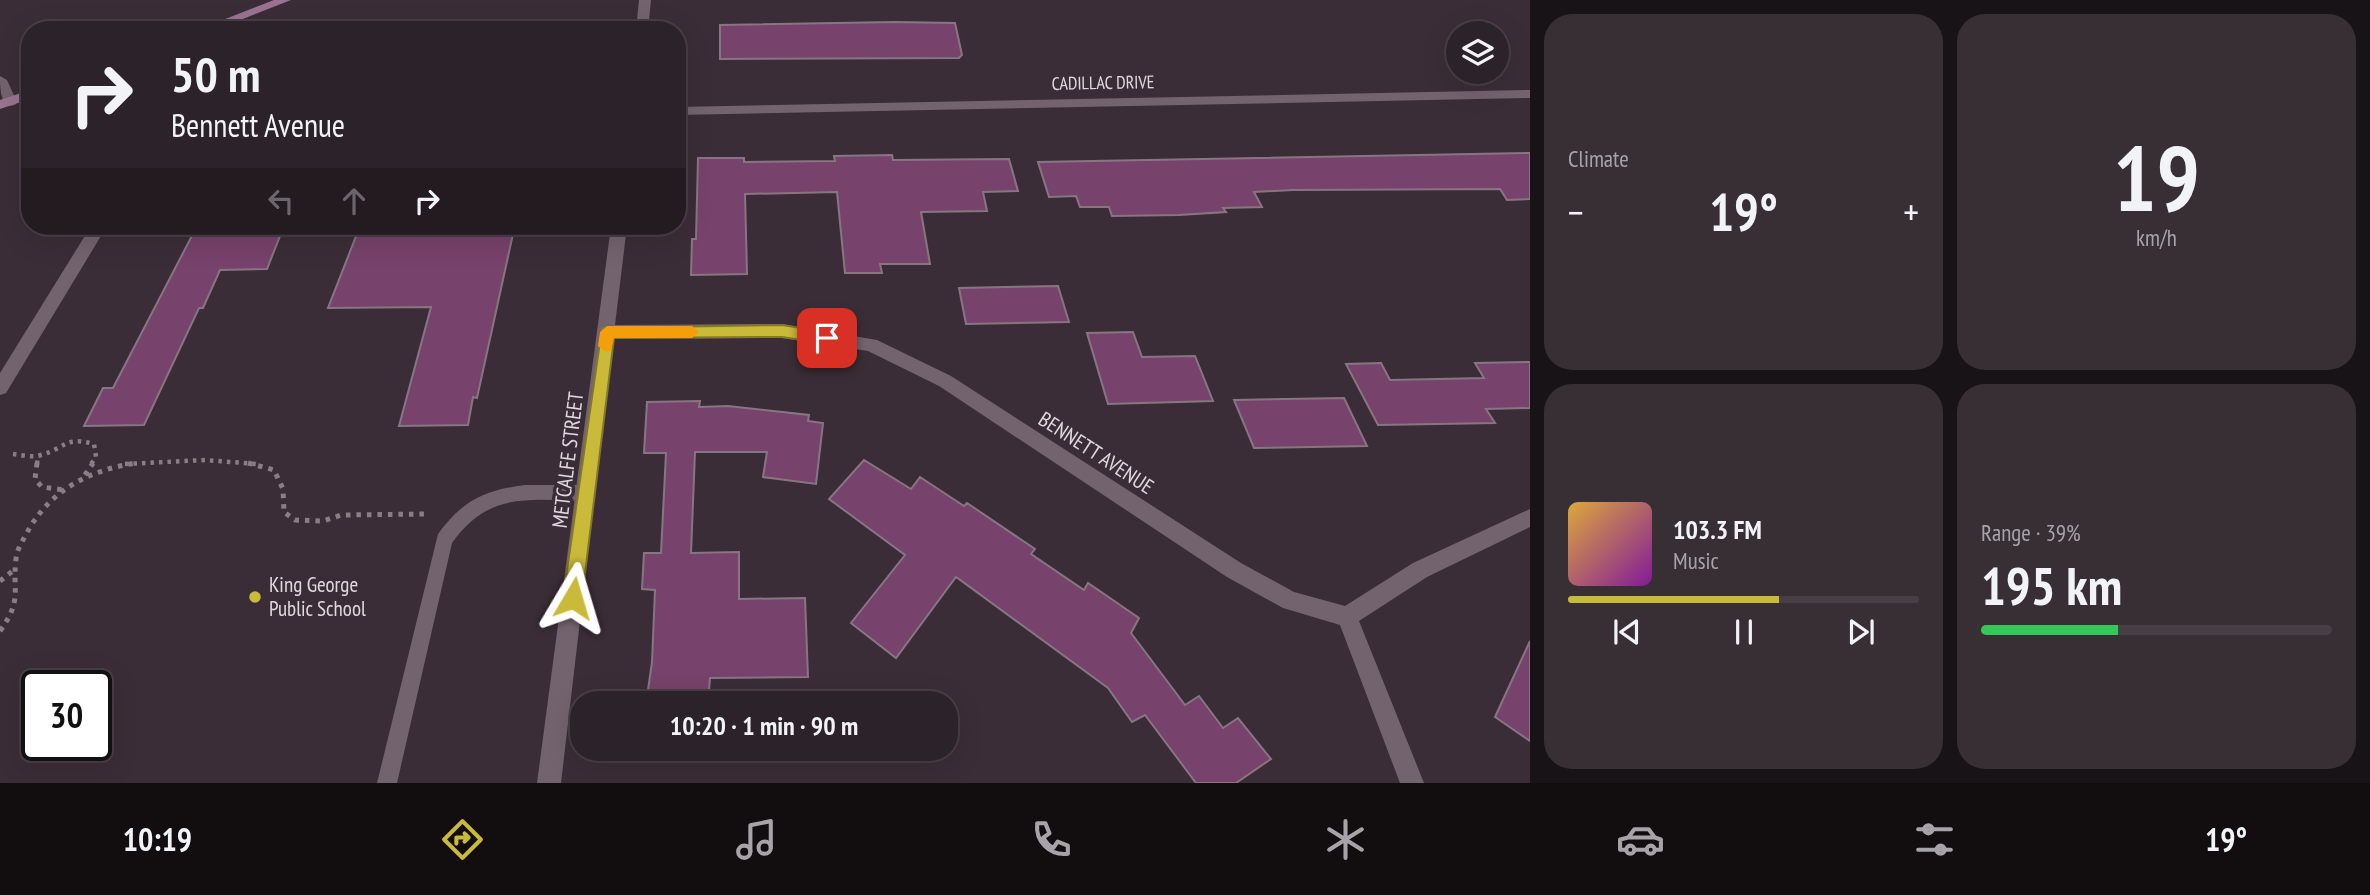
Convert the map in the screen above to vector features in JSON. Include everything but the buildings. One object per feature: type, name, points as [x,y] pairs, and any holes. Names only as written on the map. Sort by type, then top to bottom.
[{"type":"main road","points":[[234,21],[285,0]]},
{"type":"street","points":[[643,21],[645,0]]},
{"type":"street","points":[[0,80],[5,104]]},
{"type":"street","name":"CADILLAC DRIVE","points":[[686,111],[1530,94]]},
{"type":"street","points":[[0,388],[94,235]]},
{"type":"street","name":"METCALFE STREET","points":[[549,783],[618,235]]},
{"type":"street","name":"BENNETT AVENUE","points":[[607,332],[782,331],[871,345],[945,381],[1234,570],[1290,601],[1347,617]]},
{"type":"street","points":[[1412,783],[1347,617],[1420,570],[1530,518]]},
{"type":"lane","points":[[387,783],[444,540],[463,514],[492,496],[586,493]]},
{"type":"path","points":[[13,454],[38,456],[61,442],[78,439],[94,444],[96,457],[85,476]]},
{"type":"path","points":[[38,456],[36,479],[42,487],[64,490]]},
{"type":"path","points":[[0,631],[18,596],[14,569],[19,547],[38,517],[64,490],[85,476],[118,463],[251,460],[274,470],[283,489],[284,512],[295,520],[323,521],[341,515],[463,514]]},
{"type":"path","points":[[0,581],[14,569]]},
{"type":"slow traffic","points":[[606,346],[607,332],[692,332]]},
{"type":"place","name":"King George Public School","points":[[255,597]]},
{"type":"route","points":[[573,598],[607,332],[782,331],[827,338]]}]
